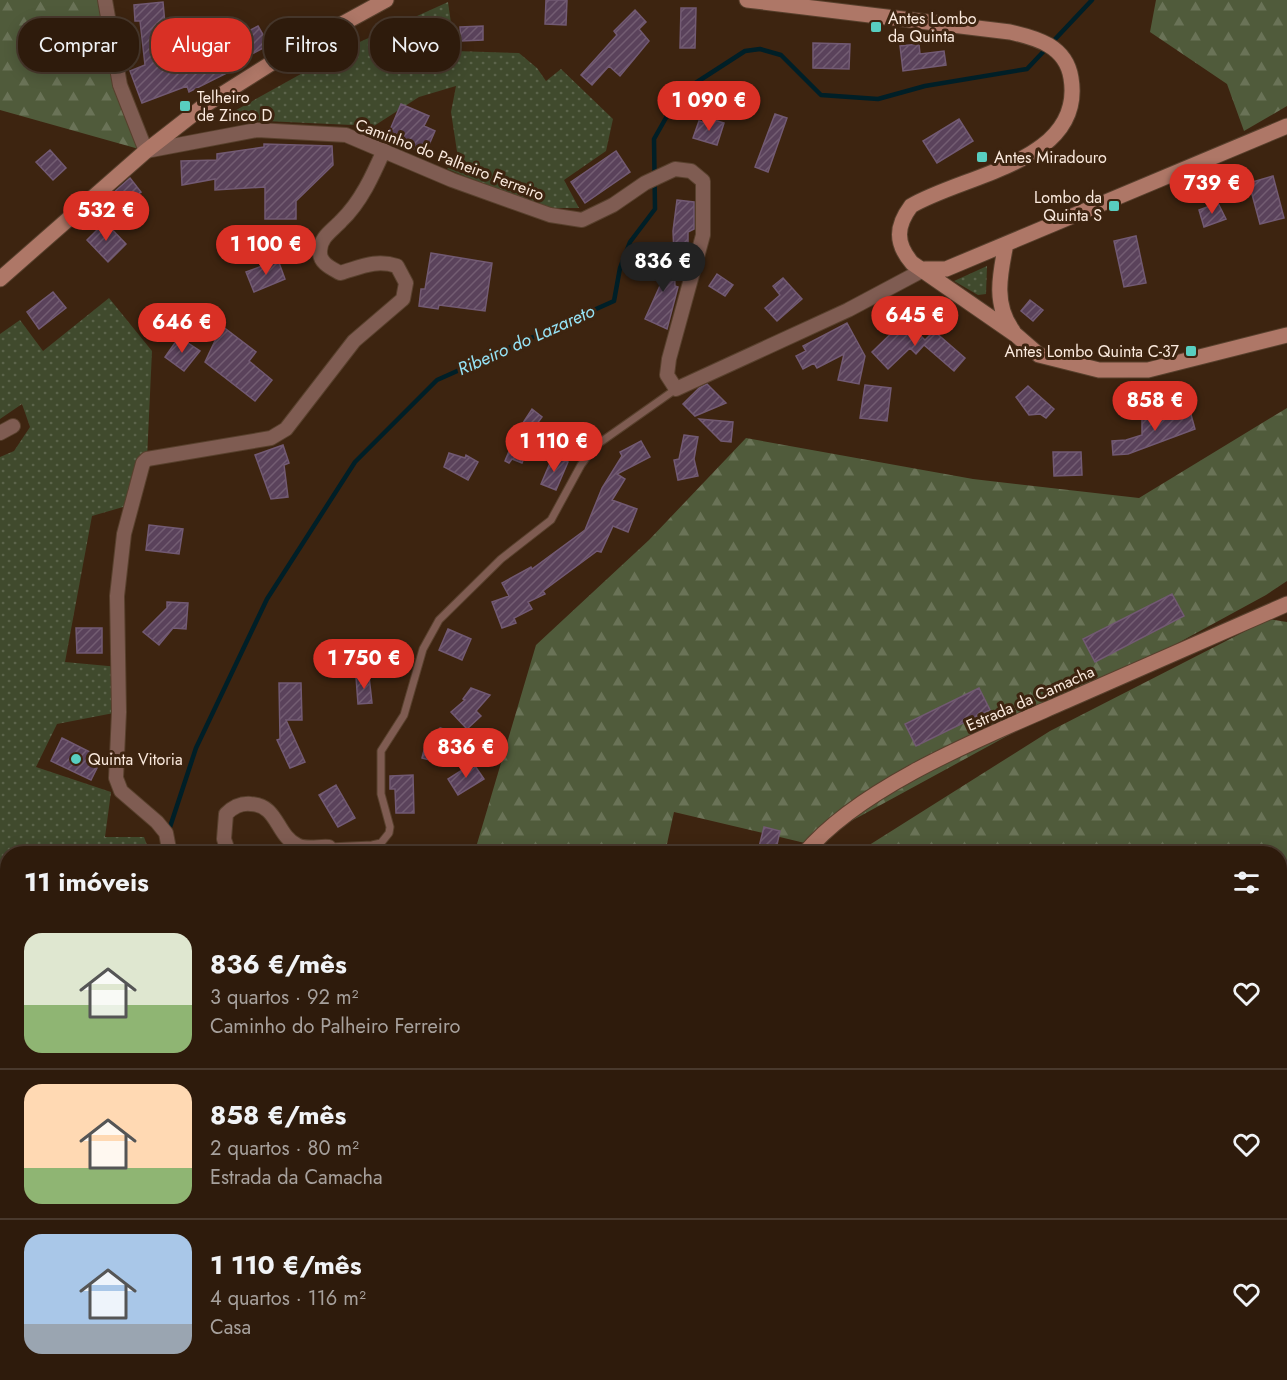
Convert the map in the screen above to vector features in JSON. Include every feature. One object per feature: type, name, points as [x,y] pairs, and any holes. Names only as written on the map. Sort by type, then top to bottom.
[{"type":"main road","points":[[0,279],[146,152],[205,105],[288,53],[386,0]]},
{"type":"main road","points":[[747,0],[1010,32],[1043,41],[1059,52],[1071,74],[1072,100],[1064,123],[1045,146],[922,199],[911,206],[899,226],[899,245],[912,263],[925,269],[1016,335],[1039,355],[1099,370],[1148,370],[1287,335]]},
{"type":"main road","points":[[925,269],[946,269],[1287,126]]},
{"type":"main road","points":[[1006,244],[999,292],[1004,316],[1016,335]]},
{"type":"main road","name":"Estrada da Camacha","points":[[813,846],[854,809],[907,776],[1006,727],[1287,604]]},
{"type":"street","points":[[105,0],[120,85],[146,152]]},
{"type":"street","name":"Caminho do Palheiro Ferreiro","points":[[146,152],[257,130],[346,135],[452,180],[550,215],[582,220],[613,206],[662,174],[675,169],[691,171],[703,182],[703,235],[669,359],[667,375],[676,389]]},
{"type":"street","name":"Caminho do Palheiro Ferreiro","points":[[168,846],[166,833],[157,822],[121,791],[116,778],[119,712],[117,596],[124,534],[142,463],[147,459],[271,438],[286,429],[354,341],[403,299],[406,283],[397,266],[371,263],[340,273],[322,261],[320,252],[326,236],[355,205],[384,150]]},
{"type":"street","points":[[676,389],[848,310],[925,269]]},
{"type":"street","points":[[0,433],[13,426]]},
{"type":"street","points":[[226,846],[224,839],[226,814],[233,807],[245,804],[258,804],[269,809],[295,845],[298,846]]},
{"type":"lane","points":[[350,846],[381,843],[389,833],[390,827],[381,794],[382,747],[404,715],[423,649],[439,620],[501,559],[550,520],[581,465],[595,446],[676,389]]},
{"type":"green space","points":[[0,0],[105,0],[108,18],[18,18],[18,72],[118,72],[120,85],[146,151],[0,110]]},
{"type":"green space","points":[[1156,0],[1287,0],[1287,106],[1244,131],[1227,84],[1150,32]]},
{"type":"green space","points":[[448,2],[450,18],[413,18]]},
{"type":"green space","points":[[370,37],[370,72],[460,72],[460,51],[519,53],[537,68],[546,81],[561,69],[613,119],[606,151],[564,180],[579,208],[545,208],[447,169],[458,158],[451,112],[456,86],[419,97],[374,126],[220,119],[304,72],[358,72],[358,43]]},
{"type":"green space","points":[[987,266],[986,294],[978,295],[954,281]]},
{"type":"green space","points":[[109,298],[152,351],[147,459],[130,505],[92,516],[65,662],[119,667],[119,712],[57,724],[36,767],[111,792],[105,837],[144,837],[147,846],[0,846],[0,457],[14,451],[30,427],[22,404],[0,419],[0,334],[20,320],[43,351]]},
{"type":"green space","points":[[1287,408],[1287,581],[1266,595],[809,844],[674,812],[667,846],[476,846],[536,645],[649,540],[746,438],[973,479],[1139,498]]},
{"type":"green space","points":[[1269,619],[1287,622],[1287,846],[868,846],[1050,731]]},
{"type":"building","points":[[546,0],[567,0],[566,25],[545,24]]},
{"type":"building","points":[[163,2],[164,18],[151,18],[151,72],[229,72],[189,92],[187,86],[142,103],[130,72],[139,72],[139,67],[145,65],[140,21],[139,18],[135,18],[134,5]]},
{"type":"building","points":[[681,8],[696,8],[695,48],[680,48]]},
{"type":"building","points":[[635,10],[646,22],[639,29],[649,41],[620,76],[609,66],[592,85],[581,75],[617,35],[614,31]]},
{"type":"building","points":[[258,26],[264,36],[264,48],[252,54],[252,29]]},
{"type":"building","points":[[483,26],[483,40],[461,41],[460,27]]},
{"type":"building","points":[[813,43],[850,44],[849,69],[813,68]]},
{"type":"building","points":[[919,44],[920,54],[944,51],[946,65],[903,71],[900,46]]},
{"type":"building","points":[[401,104],[429,116],[424,126],[435,131],[425,154],[387,137]]},
{"type":"building","points":[[775,114],[787,118],[768,172],[755,167]]},
{"type":"building","points":[[711,119],[724,123],[717,145],[693,138],[699,121],[709,124]]},
{"type":"building","points":[[959,119],[973,141],[937,163],[923,141]]},
{"type":"building","points":[[264,144],[332,146],[333,165],[296,201],[296,219],[265,219],[265,187],[215,190],[215,179],[182,185],[181,161],[217,160],[217,154],[264,147]]},
{"type":"building","points":[[50,150],[66,168],[53,180],[36,162]]},
{"type":"building","points":[[616,151],[630,172],[585,203],[571,182]]},
{"type":"building","points":[[1273,176],[1284,218],[1260,224],[1249,183]]},
{"type":"building","points":[[130,178],[141,192],[113,213],[104,201]]},
{"type":"building","points":[[677,200],[694,202],[694,229],[688,232],[688,255],[674,255],[673,231]]},
{"type":"building","points":[[1218,203],[1226,219],[1204,227],[1199,210]]},
{"type":"building","points":[[105,222],[126,244],[108,262],[87,240]]},
{"type":"building","points":[[1136,236],[1146,283],[1124,287],[1114,241]]},
{"type":"building","points":[[431,253],[492,263],[485,311],[439,305],[438,309],[419,306],[421,289],[425,289]]},
{"type":"building","points":[[674,256],[675,286],[678,287],[667,329],[645,319],[663,279],[650,279],[650,261],[672,261]]},
{"type":"building","points":[[278,260],[285,279],[254,292],[246,272]]},
{"type":"building","points":[[717,274],[733,285],[725,296],[709,286]]},
{"type":"building","points":[[783,278],[802,299],[777,321],[765,308],[780,295],[773,286]]},
{"type":"building","points":[[53,292],[66,308],[39,329],[27,312]]},
{"type":"building","points":[[1030,300],[1043,310],[1033,321],[1021,311]]},
{"type":"building","points":[[905,320],[925,340],[934,331],[965,358],[954,371],[924,345],[916,354],[910,348],[888,369],[872,352]]},
{"type":"building","points":[[847,323],[865,356],[859,384],[838,380],[844,354],[817,368],[814,363],[803,369],[796,356],[806,351],[803,346]]},
{"type":"building","points":[[222,326],[256,352],[249,361],[272,380],[255,401],[205,362]]},
{"type":"building","points":[[179,337],[200,351],[184,371],[165,357]]},
{"type":"building","points":[[707,384],[726,403],[695,416],[683,404],[699,388]]},
{"type":"building","points":[[865,385],[891,388],[887,421],[860,418]]},
{"type":"building","points":[[1028,386],[1054,409],[1046,418],[1040,414],[1029,415],[1016,397]]},
{"type":"building","points":[[532,409],[542,417],[528,436],[532,438],[522,463],[512,459],[509,463],[505,461],[517,432]]},
{"type":"building","points":[[1142,411],[1156,412],[1156,422],[1190,411],[1195,429],[1128,454],[1113,455],[1112,441],[1142,435]]},
{"type":"building","points":[[699,419],[733,422],[731,442],[721,441]]},
{"type":"building","points":[[684,435],[698,437],[694,459],[698,476],[678,480],[674,460],[679,459]]},
{"type":"building","points":[[641,441],[650,457],[617,474],[625,479],[612,500],[637,509],[628,532],[613,526],[601,552],[597,551],[543,591],[545,594],[528,602],[532,609],[514,618],[516,623],[502,628],[492,602],[509,596],[502,583],[531,567],[532,569],[585,530],[602,488],[622,456],[620,452]]},
{"type":"building","points":[[283,445],[289,463],[284,465],[288,497],[271,499],[255,455]]},
{"type":"building","points":[[1053,452],[1081,452],[1082,475],[1054,476]]},
{"type":"building","points":[[449,453],[465,458],[466,455],[478,462],[468,480],[444,467]]},
{"type":"building","points":[[553,456],[568,462],[556,490],[541,484]]},
{"type":"building","points":[[149,525],[183,529],[179,554],[146,550]]},
{"type":"building","points":[[1172,594],[1184,616],[1095,662],[1083,639]]},
{"type":"building","points":[[167,602],[188,603],[186,629],[173,628],[159,645],[143,632],[167,608]]},
{"type":"building","points":[[76,628],[102,628],[102,653],[77,653]]},
{"type":"building","points":[[448,629],[471,639],[462,660],[439,650]]},
{"type":"building","points":[[359,661],[361,675],[347,677],[346,663]]},
{"type":"building","points":[[369,676],[372,703],[358,704],[356,677]]},
{"type":"building","points":[[279,683],[301,683],[302,720],[286,720],[305,762],[290,768],[277,740],[280,739]]},
{"type":"building","points":[[471,688],[490,695],[476,711],[481,716],[467,729],[451,712],[465,700],[463,699]]},
{"type":"building","points":[[979,688],[990,710],[916,746],[905,724]]},
{"type":"building","points":[[440,728],[458,733],[448,765],[422,758],[427,739],[430,741]]},
{"type":"building","name":"Quinta Vitoria","points":[[62,738],[102,758],[91,780],[51,761]]},
{"type":"building","points":[[473,763],[484,779],[458,795],[448,779]]},
{"type":"building","points":[[413,775],[414,813],[396,813],[395,789],[390,789],[390,776]]},
{"type":"building","points":[[336,785],[355,818],[338,827],[319,795]]},
{"type":"building","points":[[764,827],[780,831],[777,846],[759,846]]},
{"type":"waterway","name":"Ribeiro do Lazareto","points":[[169,830],[196,748],[267,599],[355,462],[437,380],[614,301],[620,268],[630,242],[655,209],[654,139],[680,93],[745,51],[760,49],[781,55],[821,95],[878,99],[925,86],[1027,69],[1092,0]]},
{"type":"place","name":"Antes Lombo da Quinta","points":[[876,27]]},
{"type":"place","name":"Telheiro de Zinco D","points":[[185,106]]},
{"type":"place","name":"Antes Miradouro","points":[[982,157]]},
{"type":"place","name":"Lombo da Quinta S","points":[[1114,206]]},
{"type":"place","name":"Antes Lombo Quinta C-37","points":[[1191,351]]},
{"type":"place","name":"Quinta Vitoria","points":[[76,759]]}]
